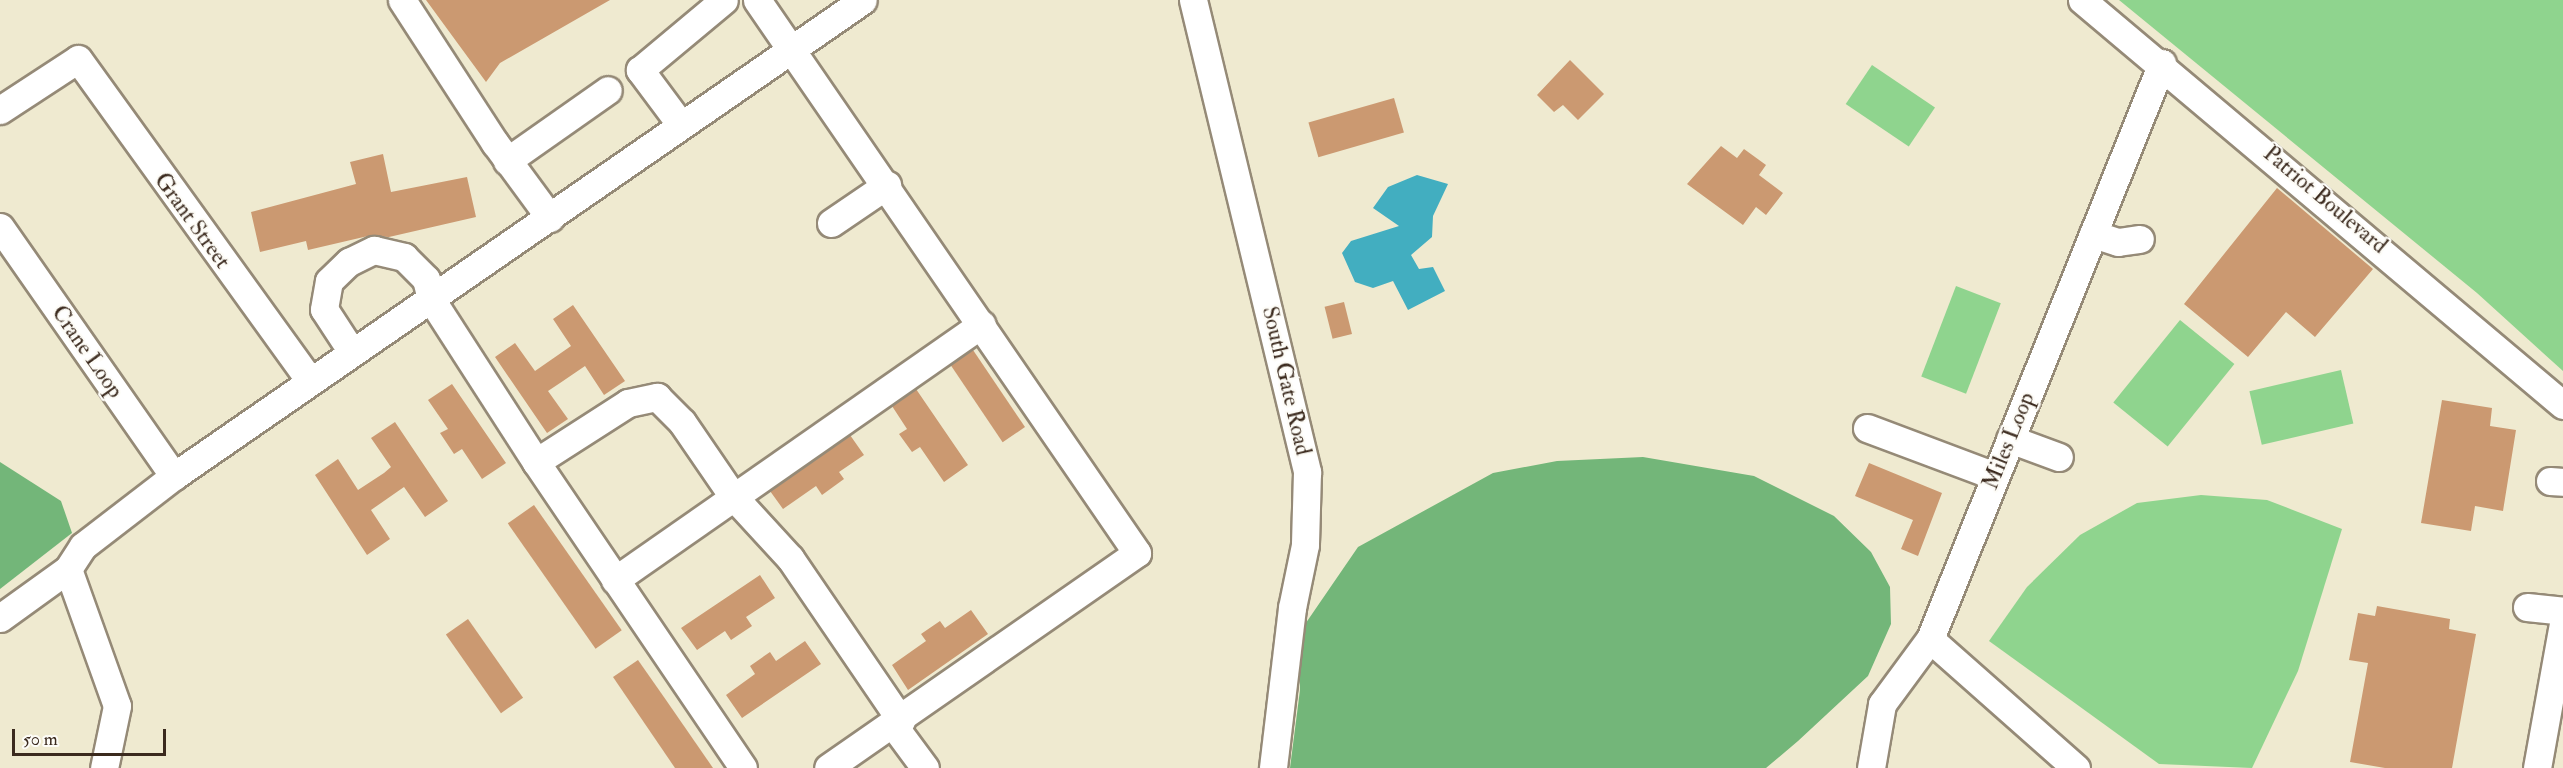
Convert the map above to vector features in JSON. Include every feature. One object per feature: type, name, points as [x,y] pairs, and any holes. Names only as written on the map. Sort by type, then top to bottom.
[{"type":"street","points":[[402,0],[507,161],[550,218]]},
{"type":"street","points":[[681,125],[640,70],[724,0]]},
{"type":"street","points":[[757,0],[795,51],[1137,553],[897,724],[828,768]]},
{"type":"street","points":[[0,618],[68,569],[83,546],[174,476],[550,218],[681,125],[795,51],[863,0]]},
{"type":"street","name":"South Gate Road","points":[[1193,0],[1307,472],[1305,545],[1292,608],[1273,768]]},
{"type":"street","name":"Patriot Boulevard","points":[[2082,0],[2162,63],[2563,405]]},
{"type":"street","name":"Grant Street","points":[[0,110],[78,59],[310,381]]},
{"type":"street","name":"Miles Loop","points":[[1871,768],[1882,704],[1930,639],[2162,63]]},
{"type":"street","points":[[507,161],[608,90]]},
{"type":"street","points":[[831,223],[887,185]]},
{"type":"street","name":"Crane Loop","points":[[0,227],[174,476]]},
{"type":"street","points":[[2093,234],[2118,242],[2140,239]]},
{"type":"street","points":[[352,352],[324,309],[329,281],[349,262],[374,250],[404,257],[426,279],[431,299],[536,462],[743,768]]},
{"type":"street","points":[[615,580],[732,495],[982,324]]},
{"type":"street","points":[[536,462],[628,403],[657,397],[682,422],[732,495],[790,558],[925,768]]},
{"type":"street","points":[[1867,428],[1995,476]]},
{"type":"street","points":[[2010,439],[2059,457]]},
{"type":"street","points":[[68,569],[117,706],[104,768]]},
{"type":"street","points":[[2527,607],[2563,611]]},
{"type":"street","points":[[2536,768],[2558,686],[2563,624]]},
{"type":"street","points":[[1930,639],[2076,768]]},
{"type":"green space","points":[[2119,0],[2563,0],[2563,371],[2477,293]]},
{"type":"green space","points":[[1872,65],[1935,107],[1909,146],[1846,104]]},
{"type":"green space","points":[[1956,286],[2001,303],[1966,394],[1921,377]]},
{"type":"green space","points":[[2180,320],[2234,364],[2168,446],[2113,402]]},
{"type":"green space","points":[[2341,370],[2353,424],[2262,445],[2249,391]]},
{"type":"green space","points":[[1643,457],[1754,476],[1834,516],[1871,552],[1890,587],[1891,624],[1868,676],[1798,741],[1766,768],[1290,768],[1300,690],[1299,633],[1358,547],[1493,473],[1557,461]]},
{"type":"green space","points":[[0,462],[61,501],[72,533],[0,589]]},
{"type":"green space","points":[[2201,495],[2267,500],[2342,529],[2298,671],[2252,768],[2159,764],[1989,641],[2027,587],[2080,535],[2137,503]]},
{"type":"water","points":[[1417,175],[1448,184],[1433,216],[1432,237],[1411,255],[1419,269],[1433,267],[1445,291],[1408,310],[1393,281],[1373,288],[1355,282],[1342,253],[1351,241],[1399,226],[1373,208],[1388,187]]},
{"type":"building","points":[[426,0],[610,0],[500,63],[486,82]]},
{"type":"building","points":[[1570,60],[1604,94],[1578,120],[1563,105],[1554,112],[1537,95]]},
{"type":"building","points":[[1394,98],[1404,133],[1318,157],[1308,123]]},
{"type":"building","points":[[1721,146],[1737,158],[1744,149],[1766,165],[1759,175],[1783,193],[1766,215],[1756,207],[1743,225],[1687,184]]},
{"type":"building","points":[[383,154],[391,192],[467,177],[476,217],[389,237],[368,236],[308,250],[306,241],[260,252],[251,212],[356,184],[350,162]]},
{"type":"building","points":[[2277,188],[2373,269],[2315,337],[2286,312],[2248,357],[2184,304]]},
{"type":"building","points":[[1344,302],[1352,334],[1333,339],[1325,307]]},
{"type":"building","points":[[573,305],[625,381],[604,395],[585,366],[548,391],[568,419],[547,433],[495,357],[515,343],[535,371],[571,346],[553,319]]},
{"type":"building","points":[[973,350],[1025,427],[1003,442],[951,365]]},
{"type":"building","points":[[452,384],[506,463],[482,479],[462,449],[454,454],[440,433],[448,429],[428,400]]},
{"type":"building","points":[[916,389],[968,465],[944,482],[920,447],[912,452],[899,434],[907,429],[892,406]]},
{"type":"building","points":[[2442,400],[2492,408],[2490,426],[2516,430],[2503,511],[2475,506],[2471,531],[2421,523]]},
{"type":"building","points":[[395,422],[448,501],[425,517],[404,487],[371,510],[390,539],[367,555],[315,475],[338,459],[358,490],[384,473],[391,467],[371,438]]},
{"type":"building","points":[[850,435],[864,455],[839,472],[844,479],[822,495],[816,486],[783,509],[770,491]]},
{"type":"building","points":[[1869,463],[1942,493],[1918,556],[1901,549],[1913,520],[1855,496]]},
{"type":"building","points":[[534,505],[622,630],[596,649],[508,523]]},
{"type":"building","points":[[760,575],[775,598],[746,617],[752,626],[731,640],[725,631],[697,650],[681,628]]},
{"type":"building","points":[[2377,606],[2450,619],[2449,629],[2476,634],[2452,768],[2385,768],[2350,762],[2368,663],[2349,660],[2358,613],[2375,616]]},
{"type":"building","points":[[971,610],[988,634],[908,690],[892,665],[926,641],[921,634],[940,621],[945,628]]},
{"type":"building","points":[[468,619],[523,698],[501,713],[446,634]]},
{"type":"building","points":[[805,641],[821,664],[742,718],[726,695],[755,674],[750,666],[770,652],[776,661]]},
{"type":"building","points":[[638,660],[713,768],[675,768],[613,677]]}]
